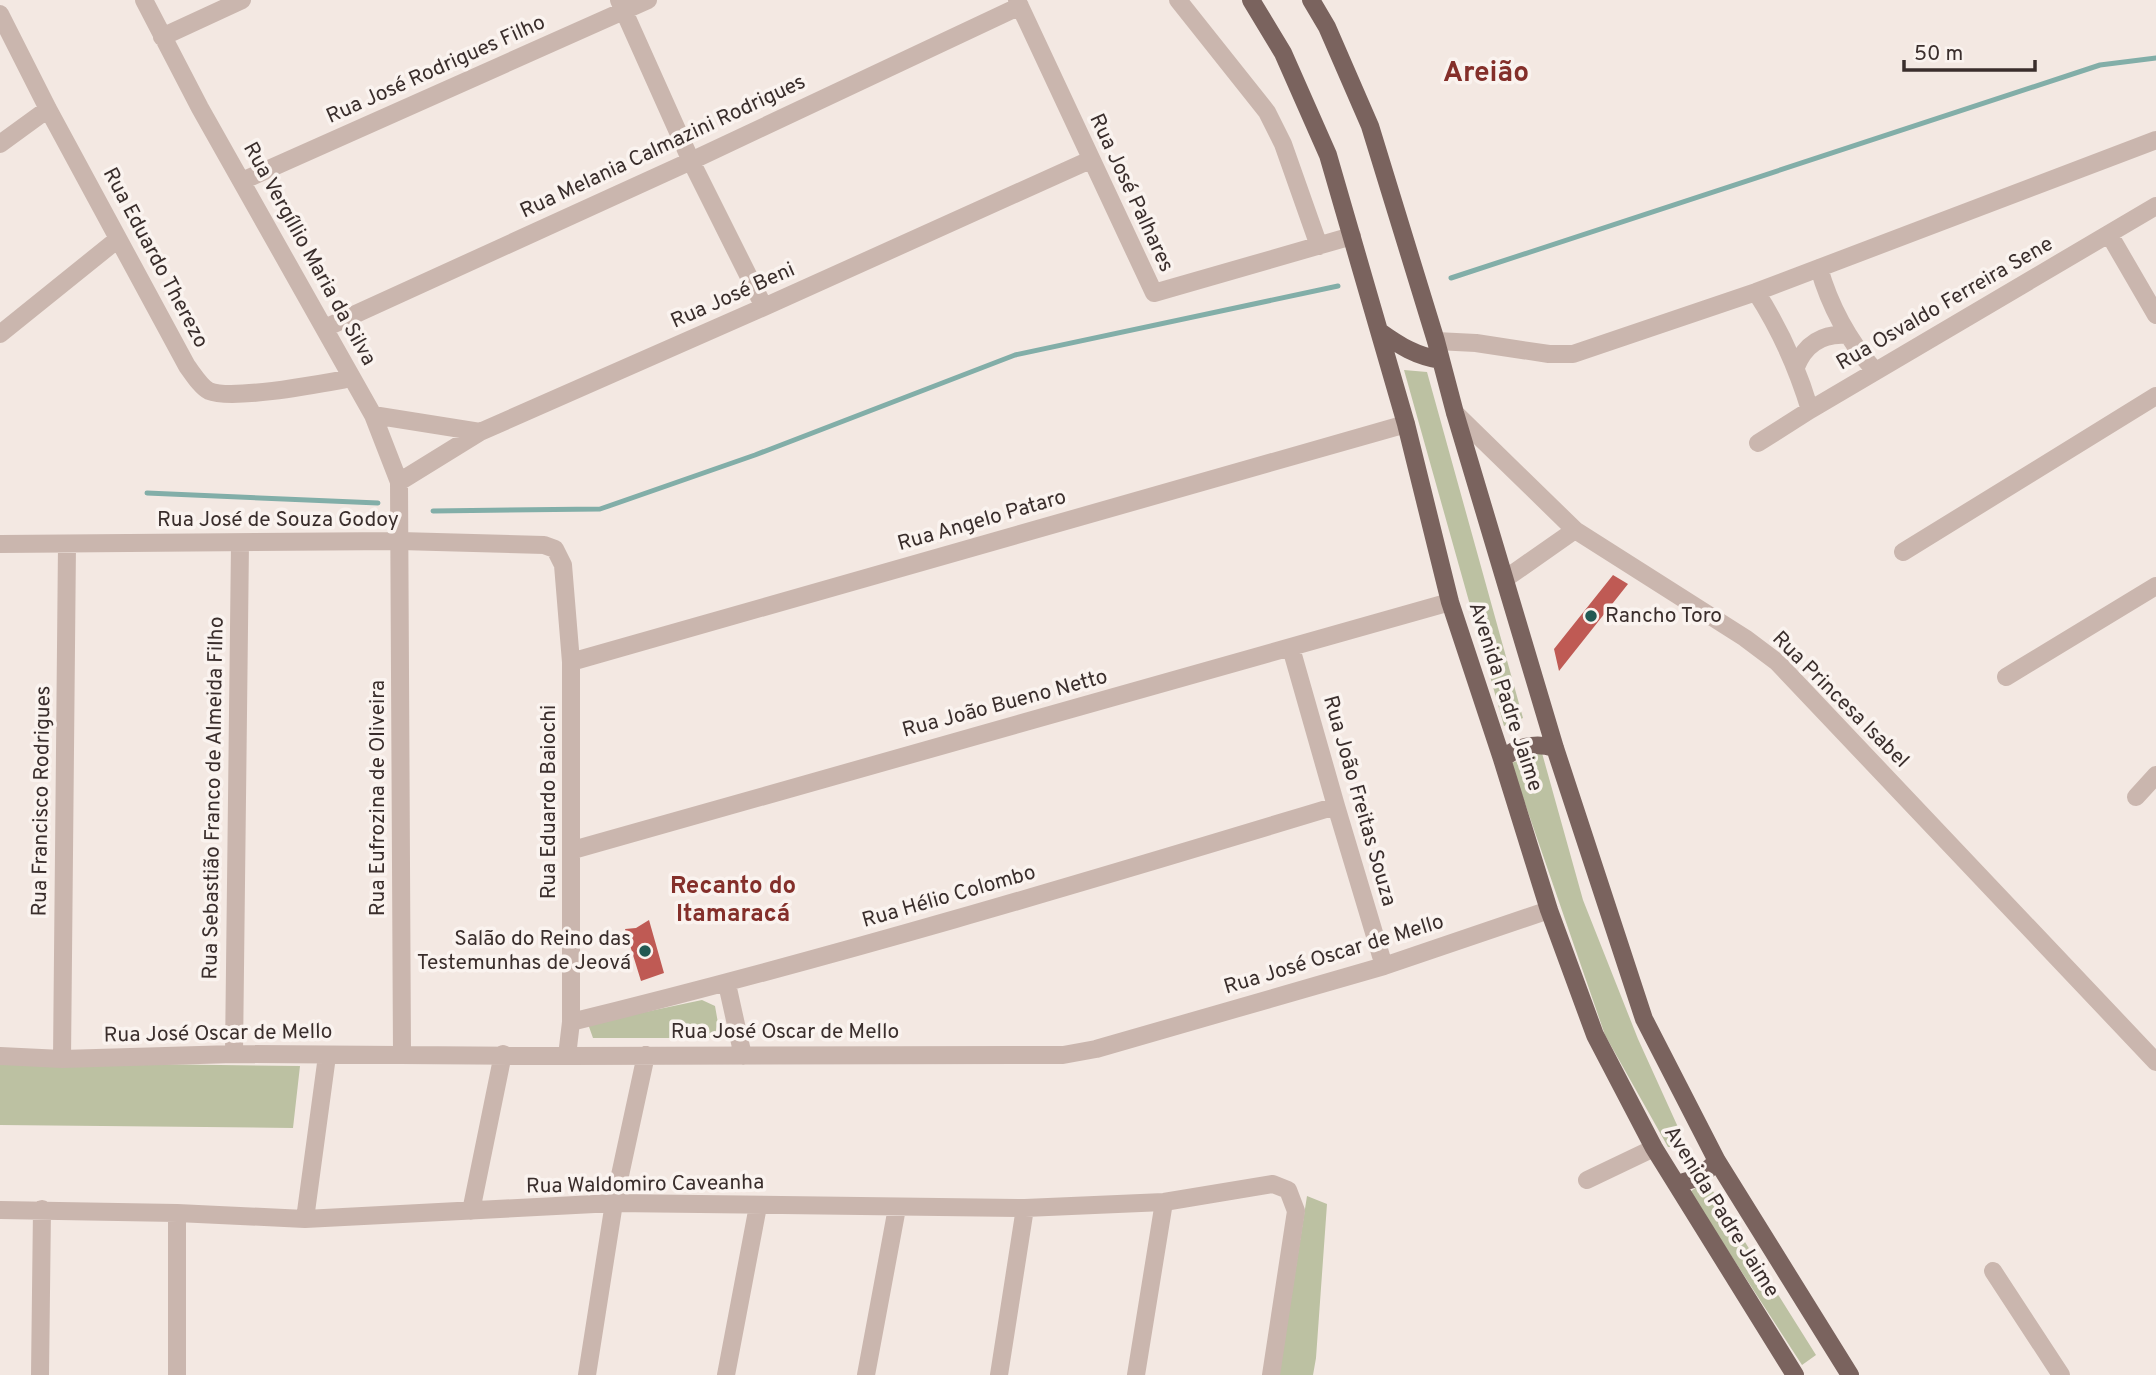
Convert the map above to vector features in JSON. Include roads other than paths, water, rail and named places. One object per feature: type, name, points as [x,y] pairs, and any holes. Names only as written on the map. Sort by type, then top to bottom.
[{"type":"main road","name":"Avenida Padre Jaime","points":[[1251,0],[1283,53],[1328,155],[1406,424],[1450,602],[1549,910],[1595,1035],[1654,1148],[1795,1375]]},
{"type":"main road","name":"Avenida Padre Jaime","points":[[1311,0],[1327,27],[1370,126],[1555,748],[1644,1019],[1717,1161],[1850,1375]]},
{"type":"main road","points":[[1379,331],[1416,355],[1441,360]]},
{"type":"main road","points":[[1502,760],[1509,753],[1526,746],[1555,748]]},
{"type":"main road","points":[[1677,1184],[1700,1177],[1717,1161]]},
{"type":"main road","points":[[1840,1375],[1850,1375]]},
{"type":"street","name":"Rua Vergíllio Maria da Silva","points":[[144,0],[162,37],[373,415],[399,482],[400,541]]},
{"type":"street","points":[[162,37],[242,0]]},
{"type":"street","name":"Rua José Rodrigues Filho","points":[[242,181],[622,5],[648,0]]},
{"type":"street","points":[[1178,0],[1266,112],[1283,144],[1319,246]]},
{"type":"street","name":"Rua José Palhares","points":[[1018,3],[1154,293],[1352,236]]},
{"type":"street","name":"Rua Melania Calmazini Rodrigues","points":[[325,328],[691,161],[1018,3]]},
{"type":"street","points":[[622,5],[691,161],[764,307]]},
{"type":"street","name":"Rua Eduardo Therezo","points":[[0,13],[48,109],[187,366],[206,390],[224,395],[306,387],[352,378]]},
{"type":"street","points":[[0,144],[48,109]]},
{"type":"street","points":[[1436,341],[1476,342],[1549,354],[1573,354],[1756,292],[2156,140]]},
{"type":"street","name":"Rua José Beni","points":[[399,482],[480,432],[1090,160]]},
{"type":"street","name":"Rua Osvaldo Ferreira Sene","points":[[1758,443],[2156,206]]},
{"type":"street","points":[[2109,234],[2156,315]]},
{"type":"street","points":[[0,334],[118,239]]},
{"type":"street","points":[[1819,268],[1829,300],[1847,335],[1875,372]]},
{"type":"street","points":[[1756,292],[1773,318],[1796,367],[1810,410]]},
{"type":"street","points":[[1796,367],[1805,350],[1813,343],[1830,335],[1847,335]]},
{"type":"street","points":[[1903,552],[2156,396]]},
{"type":"street","name":"Rua Princesa Isabel","points":[[1455,413],[1575,530],[1745,638],[1777,662],[2156,1062]]},
{"type":"street","points":[[373,415],[480,432]]},
{"type":"street","name":"Rua Angelo Pataro","points":[[571,662],[1406,424]]},
{"type":"street","name":"Avenida Padre Jaime","points":[[1505,579],[1575,530]]},
{"type":"street","name":"Rua José de Souza Godoy","points":[[0,544],[400,541],[544,545],[555,549]]},
{"type":"street","name":"Rua Eufrozina de Oliveira","points":[[400,541],[402,1055]]},
{"type":"street","name":"Rua Sebastião Franco de Almeida Filho","points":[[234,1054],[240,542]]},
{"type":"street","name":"Rua Francisco Rodrigues","points":[[62,1059],[67,544]]},
{"type":"street","name":"Rua Eduardo Baiochi","points":[[555,549],[563,565],[571,662],[573,850],[571,1022],[567,1056]]},
{"type":"street","points":[[2006,677],[2156,586]]},
{"type":"street","name":"Rua João Bueno Netto","points":[[573,850],[1450,602]]},
{"type":"street","name":"Rua João Freitas Souza","points":[[1292,648],[1384,966]]},
{"type":"street","points":[[2136,797],[2156,775]]},
{"type":"street","name":"Rua Hélio Colombo","points":[[571,1022],[727,984],[1093,880],[1336,806]]},
{"type":"street","name":"Rua José Oscar de Mello","points":[[0,1056],[62,1059],[234,1054],[1063,1055],[1096,1049],[1384,966],[1549,910]]},
{"type":"street","points":[[727,984],[743,1056]]},
{"type":"street","points":[[471,1211],[503,1054]]},
{"type":"street","points":[[587,1375],[614,1203],[646,1055]]},
{"type":"street","points":[[304,1219],[327,1056]]},
{"type":"street","points":[[1587,1180],[1654,1148]]},
{"type":"street","name":"Rua Waldomiro Caveanha","points":[[0,1210],[42,1209],[304,1219],[614,1203],[1025,1208],[1164,1202],[1273,1184],[1288,1190],[1296,1211],[1271,1375]]},
{"type":"street","points":[[1136,1375],[1164,1202]]},
{"type":"street","points":[[726,1375],[758,1206]]},
{"type":"street","points":[[866,1375],[897,1208]]},
{"type":"street","points":[[999,1375],[1025,1208]]},
{"type":"street","points":[[40,1375],[42,1209]]},
{"type":"street","points":[[177,1213],[177,1375]]},
{"type":"street","points":[[1993,1271],[2061,1375]]},
{"type":"waterway","points":[[1451,278],[2100,65],[2156,58]]},
{"type":"waterway","points":[[433,511],[600,509],[755,455],[1015,355],[1338,286]]},
{"type":"waterway","points":[[147,493],[378,503]]},
{"type":"place","name":"Rancho Toro","points":[[1591,616]]},
{"type":"place","name":"Salão do Reino das Testemunhas de Jeová","points":[[645,951]]},
{"type":"district","name":"Areião","points":[[1486,74]]},
{"type":"district","name":"Recanto do Itamaracá","points":[[733,901]]}]
